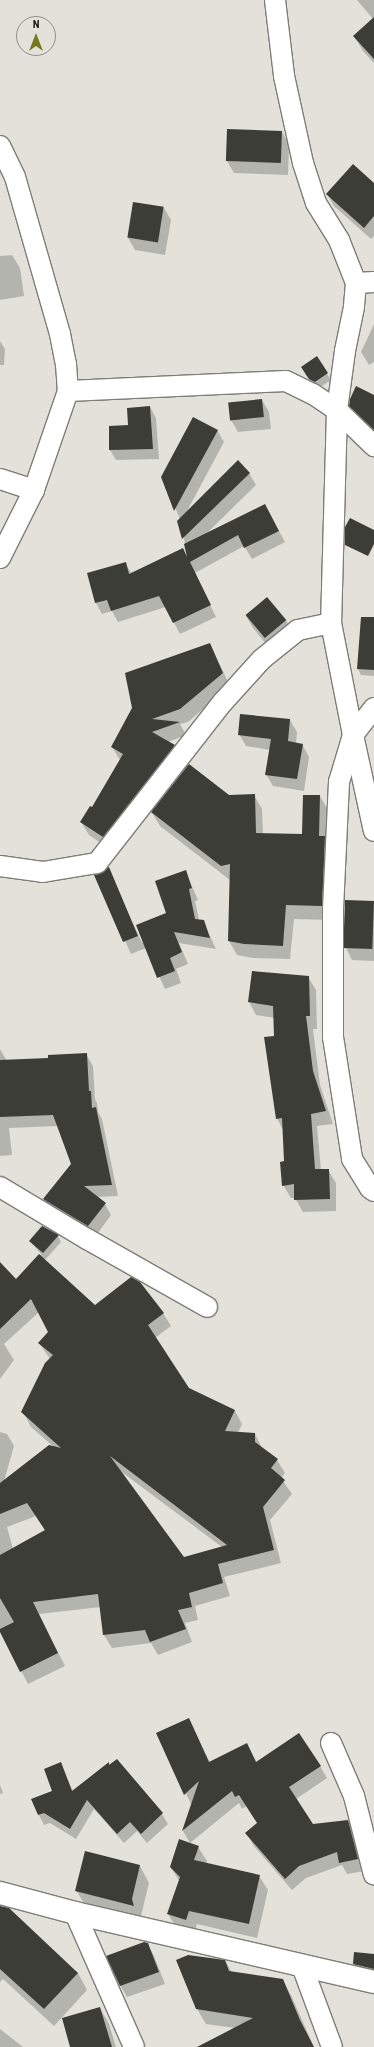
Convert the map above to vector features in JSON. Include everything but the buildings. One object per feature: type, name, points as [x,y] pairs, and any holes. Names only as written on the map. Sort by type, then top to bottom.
[{"type":"street","points":[[275,0],[284,76],[303,163],[316,203],[365,282],[354,307],[345,351],[336,410],[331,623],[352,735],[374,831]]},
{"type":"street","points":[[0,146],[7,178],[60,334],[66,364],[68,391],[34,490],[0,558]]},
{"type":"street","points":[[68,391],[286,381],[313,394],[336,410],[374,446]]},
{"type":"street","points":[[0,478],[34,490]]},
{"type":"street","points":[[0,866],[43,872],[97,863],[218,708],[262,659],[298,630],[331,623]]},
{"type":"street","points":[[374,708],[352,735],[339,782],[333,909],[333,1037],[352,1159],[370,1188],[374,1191]]},
{"type":"street","points":[[0,1187],[87,1239],[207,1307]]},
{"type":"street","points":[[331,1743],[354,1796],[374,1874]]},
{"type":"street","points":[[0,1893],[75,1913],[374,1982]]},
{"type":"street","points":[[75,1913],[134,2047]]},
{"type":"street","points":[[302,1966],[332,2047]]}]
